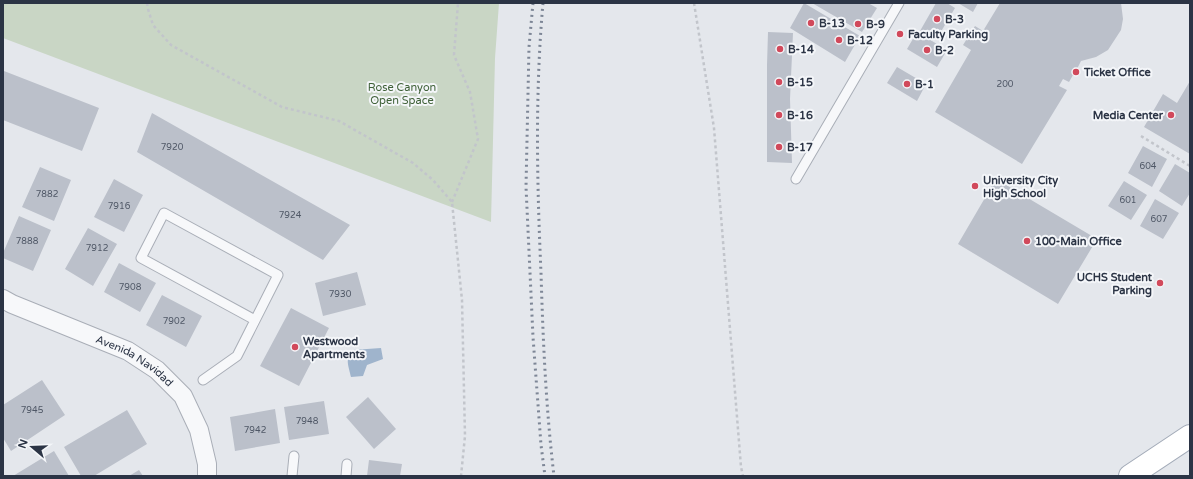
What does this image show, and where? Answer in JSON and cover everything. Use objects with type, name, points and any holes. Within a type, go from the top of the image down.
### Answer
[{"type":"main road","points":[[1130,476],[1190,436]]},
{"type":"street","name":"Avenida Navidad","points":[[3,299],[128,351],[157,370],[183,396],[199,430],[207,464],[207,476]]},
{"type":"lane","points":[[796,178],[899,3]]},
{"type":"lane","points":[[203,380],[237,356],[278,275],[164,213],[141,258],[255,320]]},
{"type":"lane","points":[[292,476],[294,456]]},
{"type":"lane","points":[[346,476],[347,464]]},
{"type":"path","points":[[147,3],[153,25],[171,45],[282,107],[339,121],[366,136],[413,163],[433,180],[452,202]]},
{"type":"path","points":[[458,3],[454,55],[470,92],[478,139],[452,202],[462,300],[465,436],[461,476]]},
{"type":"path","points":[[694,3],[714,128],[741,467],[743,476]]},
{"type":"path","points":[[1141,136],[1190,166]]},
{"type":"green space","name":"Rose Canyon Open Space","points":[[3,3],[499,3],[495,58],[491,222],[3,38]]},
{"type":"water","points":[[381,348],[383,359],[367,365],[363,376],[351,377],[348,359],[353,350]]},
{"type":"building","points":[[804,3],[860,36],[845,62],[790,28]]},
{"type":"building","name":"B-9","points":[[812,3],[868,3],[877,8],[862,32]]},
{"type":"building","name":"B-3","points":[[936,3],[947,3],[955,8],[936,40],[920,31]]},
{"type":"building","points":[[958,3],[978,3],[973,12]]},
{"type":"building","points":[[1000,3],[1121,3],[1123,19],[1121,30],[1108,50],[1096,57],[1081,61],[1077,69],[1079,70],[1076,76],[1073,75],[1069,82],[1063,79],[1059,86],[1067,90],[1022,164],[935,112],[971,50],[963,45],[975,26],[983,31]]},
{"type":"building","points":[[768,32],[793,33],[790,99],[792,163],[767,162]]},
{"type":"building","name":"B-2","points":[[917,32],[947,50],[937,67],[907,49]]},
{"type":"building","name":"B-1","points":[[897,67],[926,84],[917,101],[887,83]]},
{"type":"building","points":[[4,71],[99,108],[82,151],[3,120]]},
{"type":"building","name":"Media Center","points":[[1190,81],[1190,154],[1144,127],[1163,94],[1177,103]]},
{"type":"building","points":[[152,113],[350,225],[323,260],[137,152]]},
{"type":"building","points":[[1143,146],[1167,159],[1152,187],[1128,173]]},
{"type":"building","points":[[1175,164],[1190,173],[1190,193],[1182,206],[1159,191]]},
{"type":"building","points":[[40,167],[71,180],[54,221],[22,207]]},
{"type":"building","points":[[114,179],[143,195],[124,232],[94,217]]},
{"type":"building","name":"100-Main Office","points":[[996,179],[1097,239],[1058,304],[958,244]]},
{"type":"building","points":[[1124,181],[1147,195],[1131,220],[1108,206]]},
{"type":"building","points":[[1155,199],[1179,213],[1163,239],[1140,226]]},
{"type":"building","points":[[19,216],[51,230],[33,271],[3,258],[3,253]]},
{"type":"building","points":[[88,228],[117,244],[93,286],[65,269]]},
{"type":"building","points":[[119,263],[156,283],[140,312],[104,292]]},
{"type":"building","points":[[357,272],[366,305],[323,316],[315,283]]},
{"type":"building","points":[[162,295],[202,316],[186,347],[146,325]]},
{"type":"building","name":"Westwood Apartments","points":[[291,308],[329,328],[299,386],[260,366]]},
{"type":"building","points":[[42,380],[65,415],[11,451],[3,438],[3,405]]},
{"type":"building","points":[[368,397],[396,429],[374,449],[346,417]]},
{"type":"building","points":[[324,401],[329,434],[289,440],[284,407]]},
{"type":"building","points":[[275,409],[280,443],[235,451],[230,417]]},
{"type":"building","points":[[127,410],[147,444],[94,476],[81,476],[64,447]]},
{"type":"building","points":[[54,451],[69,476],[13,476]]},
{"type":"building","points":[[369,460],[402,464],[400,476],[367,476]]},
{"type":"building","points":[[139,470],[143,476],[129,476]]},
{"type":"railway","points":[[533,3],[529,47],[526,187],[533,337],[541,445],[545,476]]},
{"type":"railway","points":[[543,3],[540,37],[538,104],[538,206],[545,375],[554,476]]},
{"type":"place","name":"B-3","points":[[937,19]]},
{"type":"place","name":"B-13","points":[[811,23]]},
{"type":"place","name":"B-9","points":[[858,24]]},
{"type":"place","name":"Faculty Parking","points":[[900,34]]},
{"type":"place","name":"B-12","points":[[839,40]]},
{"type":"place","name":"B-14","points":[[780,49]]},
{"type":"place","name":"B-2","points":[[927,50]]},
{"type":"place","name":"Ticket Office","points":[[1076,72]]},
{"type":"place","name":"B-15","points":[[779,82]]},
{"type":"place","name":"B-1","points":[[907,84]]},
{"type":"place","name":"B-16","points":[[779,115]]},
{"type":"place","name":"Media Center","points":[[1171,115]]},
{"type":"place","name":"B-17","points":[[779,147]]},
{"type":"place","name":"University City High School","points":[[975,186]]},
{"type":"place","name":"100-Main Office","points":[[1027,241]]},
{"type":"place","name":"UCHS Student Parking","points":[[1160,283]]},
{"type":"place","name":"Westwood Apartments","points":[[295,347]]}]
